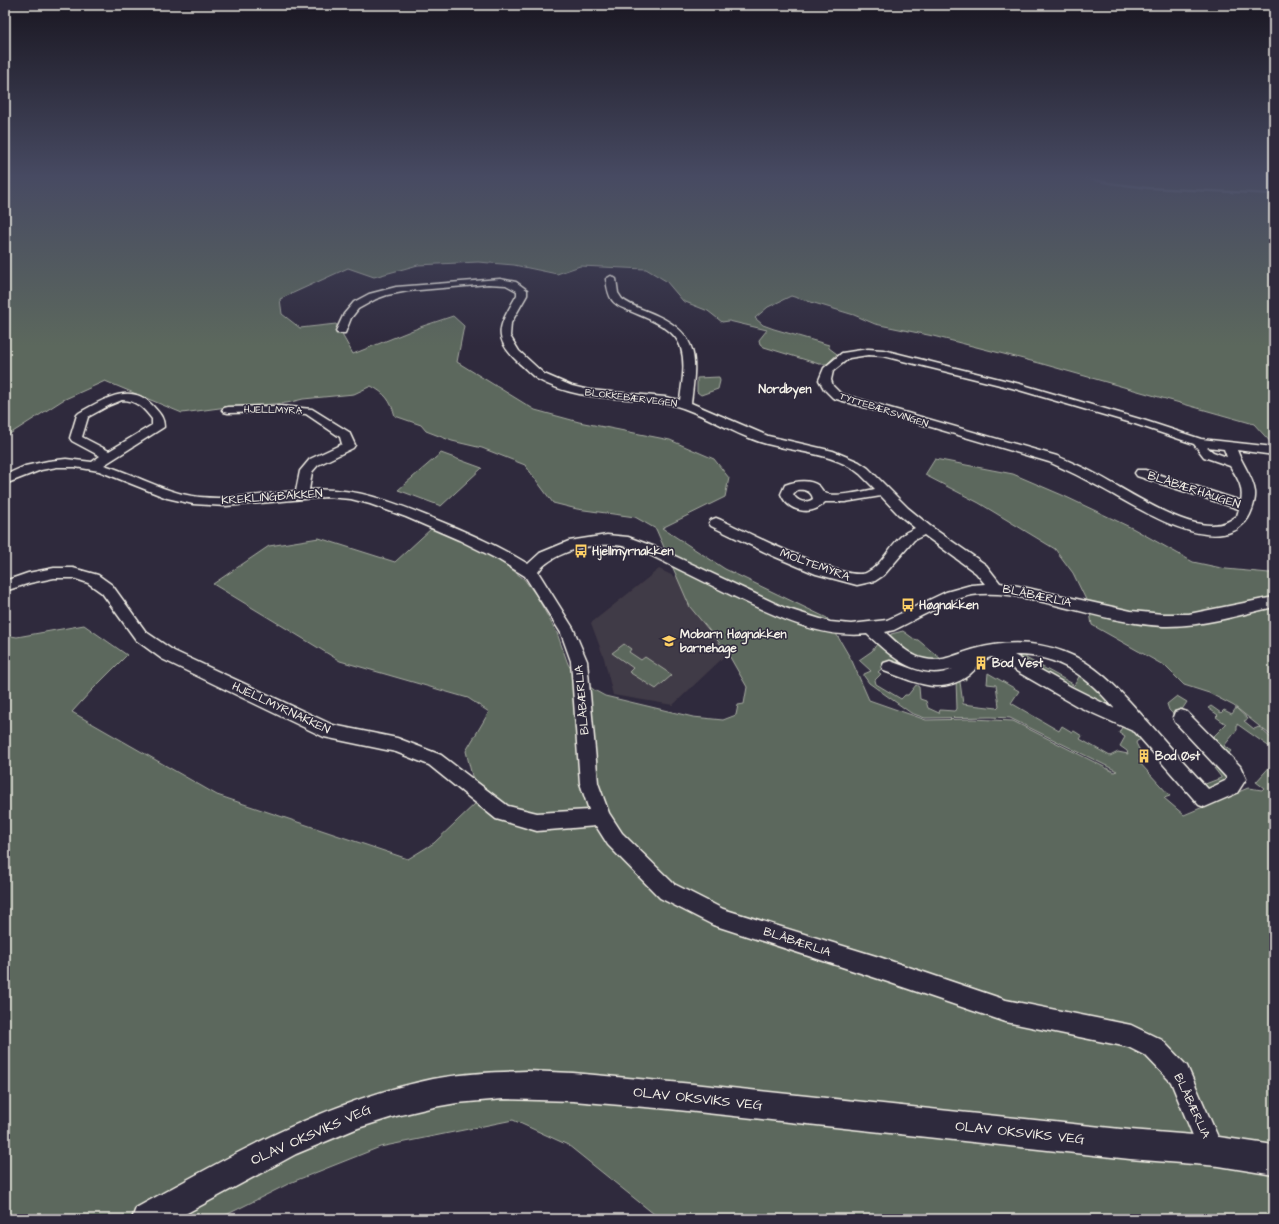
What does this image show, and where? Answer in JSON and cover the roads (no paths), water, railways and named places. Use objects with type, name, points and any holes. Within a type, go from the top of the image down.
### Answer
[{"type":"street","points":[[611,279],[614,295],[620,303],[670,327],[680,336],[686,346],[688,360],[685,405]]},
{"type":"street","name":"BLOKKEBÆRVEGEN","points":[[341,331],[348,314],[355,306],[380,294],[407,289],[474,283],[510,283],[519,287],[522,295],[506,323],[505,336],[515,353],[540,376],[552,383],[589,393],[664,400],[685,405],[764,439],[840,458],[864,471],[883,492],[925,529],[981,569],[996,588]]},
{"type":"street","name":"TYTTEBÆRSVINGEN","points":[[868,352],[883,353],[1016,386],[1139,422],[1199,442],[1229,446],[1247,483],[1249,494],[1243,518],[1229,528],[1211,530],[1192,527],[1168,519],[1083,472],[1053,459],[850,401],[837,396],[828,387],[825,380],[828,370],[846,355],[868,352]]},
{"type":"street","points":[[94,466],[158,427],[158,418],[144,403],[130,397],[119,397],[83,415],[76,438],[109,456]]},
{"type":"street","name":"HJELLMYRA","points":[[228,410],[300,410],[316,415],[346,435],[349,445],[314,462],[306,471],[302,494]]},
{"type":"street","name":"TYTTEBÆRSVINGEN","points":[[1199,442],[1204,452],[1213,457],[1236,463]]},
{"type":"street","points":[[1229,446],[1250,447],[1274,451]]},
{"type":"street","name":"KREKLINGBAKKEN","points":[[5,480],[32,469],[57,464],[75,463],[94,466],[172,495],[193,500],[234,501],[302,494],[335,494],[356,496],[378,502],[471,539],[503,554],[530,572]]},
{"type":"street","name":"BLÅBÆRHAUGEN","points":[[1141,472],[1246,507]]},
{"type":"street","points":[[820,497],[852,499],[883,492]]},
{"type":"street","name":"MOLTEMYRA","points":[[716,523],[776,552],[821,570],[857,580],[870,577],[879,572],[909,537],[925,529]]},
{"type":"street","name":"BLÅBÆRLIA","points":[[1212,1151],[1179,1074],[1154,1048],[1131,1036],[1006,1012],[879,968],[720,918],[667,891],[615,839],[601,817],[589,783],[579,661],[568,632],[530,572],[545,556],[569,546],[608,540],[628,542],[653,551],[780,612],[830,628],[851,630],[889,626],[963,592],[996,588],[1018,591],[1131,617],[1163,620],[1189,620],[1274,602]]},
{"type":"street","name":"HJELLMYRNAKKEN","points":[[5,586],[28,578],[54,573],[73,573],[93,579],[107,589],[141,636],[168,655],[330,732],[397,745],[435,760],[503,813],[537,822],[601,817]]},
{"type":"street","points":[[871,629],[900,654],[920,664],[947,664],[978,654],[1016,648],[1048,651],[1062,656],[1094,676],[1120,700],[1139,726],[1205,799],[1231,787],[1237,779],[1234,772],[1181,717]]},
{"type":"street","points":[[994,652],[1065,692],[1118,718],[1139,726]]},
{"type":"street","points":[[890,667],[920,678],[935,680],[946,679],[966,669],[973,663],[978,654]]},
{"type":"street","name":"OLAV OKSVIKS VEG","points":[[148,1219],[244,1164],[308,1133],[346,1117],[388,1103],[435,1092],[476,1087],[516,1085],[563,1086],[636,1092],[1121,1144],[1212,1151],[1274,1160]]},
{"type":"place","name":"Hjellmyrnakken","points":[[581,551]]},
{"type":"place","name":"Høgnakken","points":[[908,605]]},
{"type":"place","name":"Mobarn Høgnakken barnehage","points":[[669,641]]},
{"type":"place","name":"Bod Vest","points":[[981,663]]},
{"type":"place","name":"Bod Øst","points":[[1144,756]]},
{"type":"district","name":"Nordbyen","points":[[785,389]]}]
